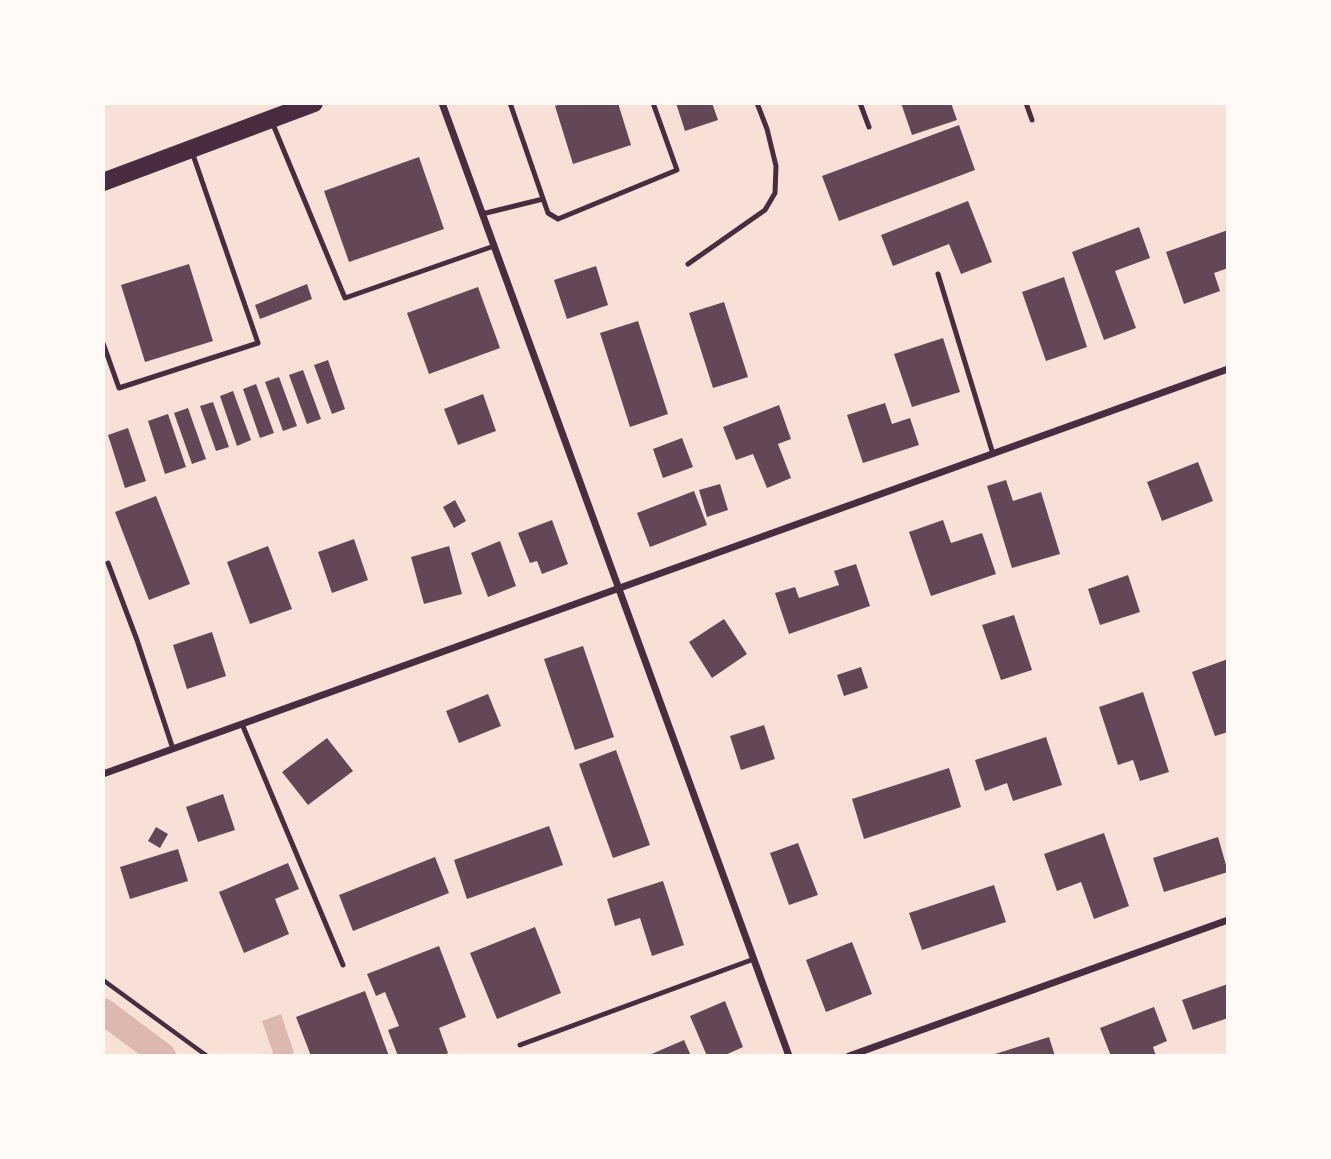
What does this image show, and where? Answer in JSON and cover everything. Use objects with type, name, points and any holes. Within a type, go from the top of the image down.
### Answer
[{"type":"main road","points":[[103,182],[313,103]]},
{"type":"street","points":[[442,103],[789,1056]]},
{"type":"street","points":[[103,774],[1228,369]]},
{"type":"street","points":[[849,1056],[1228,920]]},
{"type":"lane","points":[[510,103],[548,214],[558,219],[677,170],[653,103]]},
{"type":"lane","points":[[688,264],[765,210],[775,193],[776,166],[757,103]]},
{"type":"lane","points":[[860,103],[869,127]]},
{"type":"lane","points":[[1026,103],[1032,120]]},
{"type":"lane","points":[[271,119],[345,298],[494,246]]},
{"type":"lane","points":[[103,343],[119,388],[258,343],[191,149]]},
{"type":"lane","points":[[482,214],[542,199]]},
{"type":"lane","points":[[938,274],[993,454]]},
{"type":"lane","points":[[108,563],[173,749]]},
{"type":"lane","points":[[242,724],[343,965]]},
{"type":"lane","points":[[520,1045],[754,959]]},
{"type":"path","points":[[103,980],[207,1056]]},
{"type":"shaded area","points":[[281,1014],[294,1053],[274,1056],[262,1021]]},
{"type":"building","points":[[565,103],[618,103],[631,145],[573,164],[555,106]]},
{"type":"building","points":[[676,103],[712,103],[718,120],[685,131]]},
{"type":"building","points":[[901,103],[951,103],[957,120],[912,135]]},
{"type":"building","points":[[959,125],[975,170],[839,221],[822,176]]},
{"type":"building","points":[[419,157],[444,229],[349,262],[324,191]]},
{"type":"building","points":[[968,201],[992,262],[961,274],[949,244],[893,266],[881,235]]},
{"type":"building","points":[[1139,227],[1150,258],[1115,271],[1136,328],[1104,340],[1072,252]]},
{"type":"building","points":[[1228,230],[1228,268],[1214,273],[1220,291],[1184,304],[1166,252]]},
{"type":"building","points":[[189,264],[213,341],[145,362],[121,285]]},
{"type":"building","points":[[596,266],[608,305],[567,319],[554,280]]},
{"type":"building","points":[[1064,277],[1087,347],[1046,361],[1022,292]]},
{"type":"building","points":[[307,284],[312,299],[260,319],[255,305]]},
{"type":"building","points":[[478,287],[500,348],[429,374],[407,313]]},
{"type":"building","points":[[724,302],[748,377],[713,388],[689,313]]},
{"type":"building","points":[[638,321],[668,414],[630,427],[600,333]]},
{"type":"building","points":[[943,338],[960,392],[912,407],[894,354]]},
{"type":"building","points":[[328,360],[345,409],[332,414],[314,365]]},
{"type":"building","points":[[303,370],[321,419],[307,424],[289,375]]},
{"type":"building","points":[[279,377],[297,426],[283,431],[265,382]]},
{"type":"building","points":[[256,384],[274,433],[260,438],[243,389]]},
{"type":"building","points":[[233,391],[251,440],[237,446],[220,396]]},
{"type":"building","points":[[483,394],[496,431],[458,445],[444,409]]},
{"type":"building","points":[[213,402],[229,447],[216,451],[200,406]]},
{"type":"building","points":[[885,403],[892,424],[910,418],[919,445],[863,463],[847,415]]},
{"type":"building","points":[[779,405],[791,439],[778,444],[791,478],[767,488],[753,454],[736,460],[723,427]]},
{"type":"building","points":[[188,408],[206,459],[192,464],[174,413]]},
{"type":"building","points":[[168,414],[186,467],[165,474],[148,421]]},
{"type":"building","points":[[128,428],[146,481],[125,488],[108,435]]},
{"type":"building","points":[[682,438],[693,467],[663,478],[653,449]]},
{"type":"building","points":[[1198,462],[1213,501],[1162,521],[1147,482]]},
{"type":"building","points":[[1006,480],[1013,501],[1041,492],[1060,554],[1012,568],[987,486]]},
{"type":"building","points":[[720,484],[728,510],[707,517],[699,490]]},
{"type":"building","points":[[694,491],[707,525],[650,547],[637,513]]},
{"type":"building","points":[[156,496],[190,584],[149,600],[115,512]]},
{"type":"building","points":[[455,500],[466,521],[454,528],[443,507]]},
{"type":"building","points":[[552,520],[568,564],[542,574],[537,561],[530,563],[518,533]]},
{"type":"building","points":[[943,520],[951,543],[982,533],[996,574],[931,596],[909,532]]},
{"type":"building","points":[[354,539],[368,580],[332,593],[318,552]]},
{"type":"building","points":[[500,541],[516,586],[488,597],[471,553]]},
{"type":"building","points":[[268,546],[292,609],[250,624],[227,562]]},
{"type":"building","points":[[449,546],[462,594],[424,604],[411,557]]},
{"type":"building","points":[[856,564],[870,606],[789,634],[775,593],[795,587],[799,598],[839,585],[834,571]]},
{"type":"building","points":[[1128,575],[1140,612],[1100,625],[1088,589]]},
{"type":"building","points":[[1014,615],[1032,670],[1001,680],[982,625]]},
{"type":"building","points":[[724,619],[747,654],[712,678],[689,642]]},
{"type":"building","points":[[212,632],[226,676],[187,689],[173,645]]},
{"type":"building","points":[[583,646],[614,737],[575,750],[544,659]]},
{"type":"building","points":[[1228,659],[1228,732],[1215,736],[1192,672]]},
{"type":"building","points":[[861,667],[868,688],[844,696],[837,675]]},
{"type":"building","points":[[1143,692],[1169,772],[1140,781],[1133,760],[1118,765],[1099,707]]},
{"type":"building","points":[[488,694],[501,726],[459,743],[446,711]]},
{"type":"building","points":[[764,725],[775,759],[741,770],[730,736]]},
{"type":"building","points":[[1046,737],[1062,785],[1013,801],[1007,783],[985,791],[975,760]]},
{"type":"building","points":[[327,738],[353,771],[308,805],[282,772]]},
{"type":"building","points":[[616,750],[650,845],[613,858],[579,764]]},
{"type":"building","points":[[949,768],[961,807],[864,839],[852,799]]},
{"type":"building","points":[[223,794],[235,830],[198,842],[186,807]]},
{"type":"building","points":[[549,826],[563,865],[467,899],[454,860]]},
{"type":"building","points":[[156,827],[168,834],[160,848],[148,841]]},
{"type":"building","points":[[1104,833],[1129,906],[1094,919],[1081,882],[1057,891],[1044,854]]},
{"type":"building","points":[[1218,837],[1228,872],[1164,892],[1153,858]]},
{"type":"building","points":[[798,843],[818,895],[789,905],[770,853]]},
{"type":"building","points":[[178,849],[188,881],[130,899],[120,867]]},
{"type":"building","points":[[435,857],[449,893],[353,931],[339,895]]},
{"type":"building","points":[[288,863],[299,889],[275,899],[289,934],[244,953],[219,892]]},
{"type":"building","points":[[663,881],[684,945],[652,956],[640,918],[615,926],[607,899]]},
{"type":"building","points":[[994,885],[1006,922],[922,950],[909,913]]},
{"type":"building","points":[[535,927],[561,993],[497,1019],[470,953]]},
{"type":"building","points":[[852,942],[872,994],[826,1012],[806,960]]},
{"type":"building","points":[[439,946],[466,1017],[439,1028],[448,1053],[442,1056],[398,1056],[388,1030],[399,1026],[385,992],[376,996],[367,974]]},
{"type":"building","points":[[1228,984],[1228,1018],[1193,1030],[1182,1000]]},
{"type":"building","points":[[365,991],[389,1056],[311,1056],[296,1017]]},
{"type":"building","points":[[725,1001],[743,1047],[723,1056],[707,1056],[690,1016]]},
{"type":"building","points":[[1154,1007],[1167,1041],[1153,1047],[1156,1056],[1111,1056],[1100,1028]]},
{"type":"building","points":[[1049,1037],[1055,1056],[992,1056],[992,1055]]},
{"type":"building","points":[[684,1040],[691,1056],[647,1056]]},
{"type":"waterway","points":[[103,1011],[163,1056]]}]
